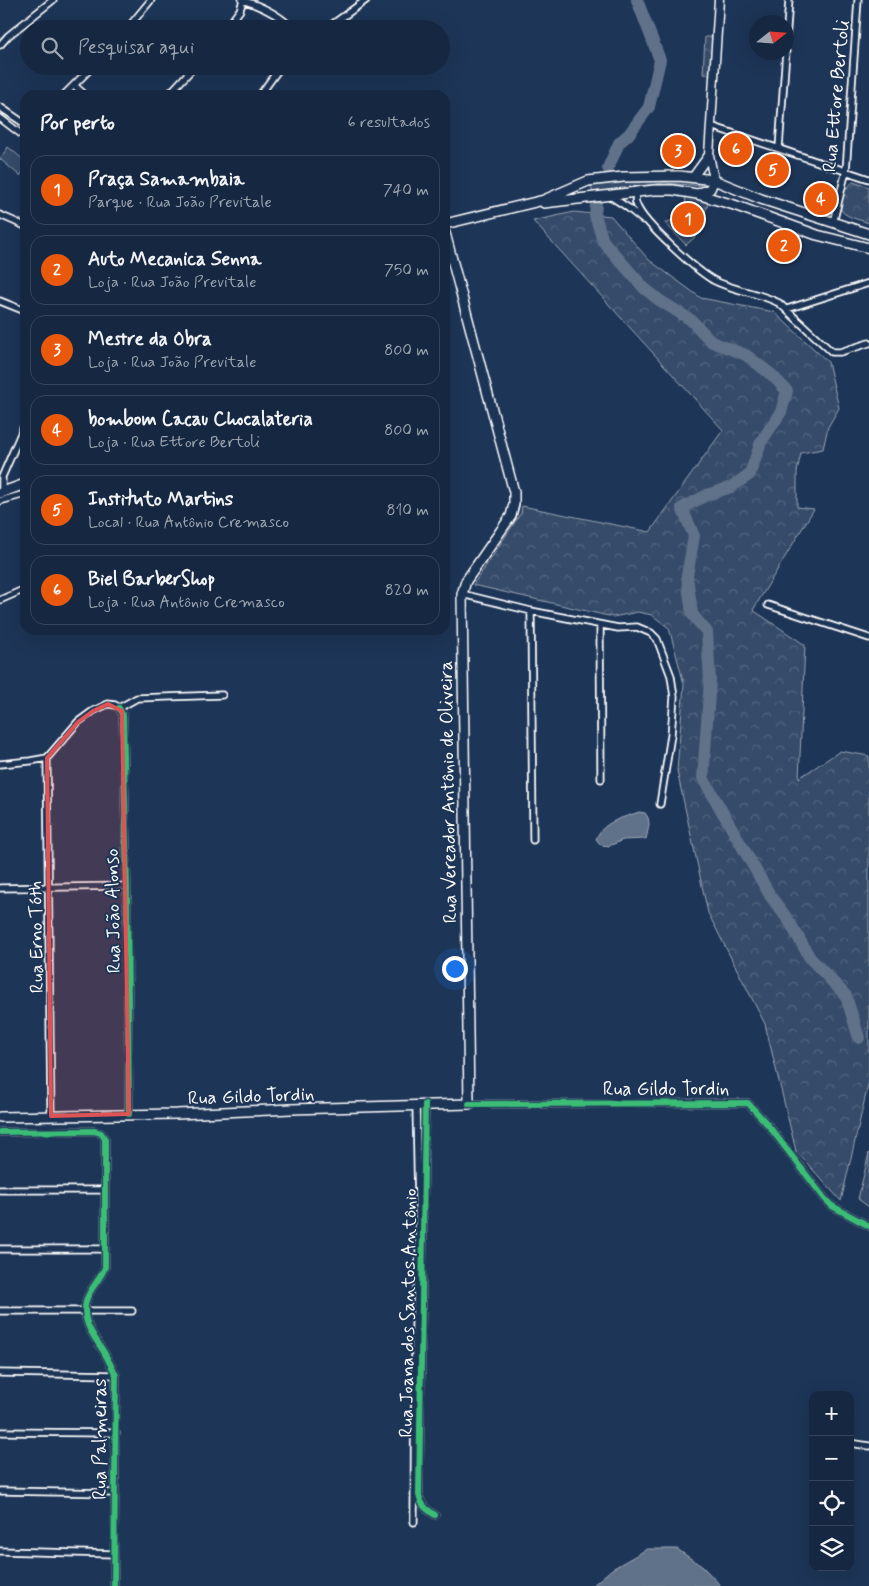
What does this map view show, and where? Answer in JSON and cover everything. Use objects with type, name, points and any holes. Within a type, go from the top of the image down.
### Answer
[{"type":"main road","points":[[450,223],[544,200],[588,181],[623,177],[679,176],[714,180],[761,199],[869,234]]},
{"type":"main road","points":[[697,194],[710,189],[714,180]]},
{"type":"main road","points":[[588,181],[584,185],[583,190],[588,198]]},
{"type":"main road","points":[[524,206],[638,191],[673,190],[734,204],[817,234],[869,248]]},
{"type":"main road","name":"Rua Vereador Antônio de Oliveira","points":[[450,252],[514,498],[510,516],[466,582],[462,594],[469,1104]]},
{"type":"main road","points":[[1,495],[20,486]]},
{"type":"main road","name":"Rua Gildo Tordin","points":[[0,1116],[177,1114],[469,1104]]},
{"type":"street","points":[[28,20],[53,0]]},
{"type":"street","points":[[134,20],[151,0]]},
{"type":"street","points":[[233,20],[240,10],[243,0],[276,14],[283,20]]},
{"type":"street","points":[[714,180],[709,154],[719,0]]},
{"type":"street","points":[[788,15],[789,0]]},
{"type":"street","name":"Rua Ettore Bertoli","points":[[833,223],[846,171],[858,0]]},
{"type":"street","points":[[338,20],[362,1]]},
{"type":"street","points":[[0,45],[20,26]]},
{"type":"street","points":[[779,148],[785,60]]},
{"type":"street","points":[[69,90],[84,75]]},
{"type":"street","points":[[173,90],[187,75]]},
{"type":"street","points":[[264,90],[274,75]]},
{"type":"street","points":[[74,85],[80,90]]},
{"type":"street","points":[[0,107],[20,121]]},
{"type":"street","points":[[0,118],[20,133]]},
{"type":"street","points":[[711,126],[869,179]]},
{"type":"street","points":[[693,177],[709,154]]},
{"type":"street","points":[[638,191],[636,203],[648,224]]},
{"type":"street","points":[[609,196],[627,207],[700,271],[712,279],[725,286],[770,298],[787,309],[826,349],[832,352],[840,352],[869,344]]},
{"type":"street","points":[[0,215],[20,223]]},
{"type":"street","points":[[787,309],[869,283]]},
{"type":"street","points":[[0,301],[20,309]]},
{"type":"street","points":[[20,436],[2,477],[1,495],[20,494]]},
{"type":"street","points":[[0,600],[20,591]]},
{"type":"street","points":[[462,594],[600,625],[618,628],[637,627],[651,632],[657,639],[671,676],[674,697],[671,735],[660,804]]},
{"type":"street","points":[[768,604],[869,638]]},
{"type":"street","points":[[531,611],[533,840]]},
{"type":"street","points":[[600,625],[601,779]]},
{"type":"street","points":[[0,764],[47,758],[78,722],[93,711],[108,704],[115,704],[119,708],[137,698],[222,695]]},
{"type":"street","name":"Rua João Alonso","points":[[119,708],[123,716],[128,886],[129,1114]]},
{"type":"street","name":"Rua Erno Tóth","points":[[47,758],[51,1116]]},
{"type":"street","points":[[0,888],[128,886]]},
{"type":"street","name":"Rua Gildo Tordin","points":[[469,1104],[748,1103],[825,1199],[832,1206],[869,1226]]},
{"type":"street","points":[[414,1522],[415,1325],[419,1254],[420,1105]]},
{"type":"street","name":"Rua Joana dos Santos Antônio","points":[[420,1105],[419,1495],[420,1502],[425,1508],[435,1514]]},
{"type":"street","points":[[0,1132],[94,1131],[101,1133],[105,1139],[105,1267],[86,1300],[86,1311]]},
{"type":"street","points":[[0,1190],[105,1190]]},
{"type":"street","points":[[0,1249],[105,1249]]},
{"type":"street","points":[[0,1311],[132,1311]]},
{"type":"street","name":"Rua Palmeiras","points":[[86,1311],[88,1328],[116,1375],[114,1586]]},
{"type":"street","points":[[0,1373],[116,1375]]},
{"type":"street","points":[[0,1432],[116,1433]]},
{"type":"street","points":[[854,1444],[869,1446]]},
{"type":"street","points":[[0,1491],[114,1493]]},
{"type":"street","points":[[0,1551],[114,1554]]},
{"type":"highlighted area","points":[[108,704],[122,711],[129,1114],[51,1116],[47,758],[78,722],[93,711]]},
{"type":"green space","points":[[705,37],[712,37],[711,75],[703,74]]},
{"type":"green space","points":[[8,147],[20,157],[20,176],[0,159]]},
{"type":"green space","points":[[677,178],[704,181],[703,186],[664,183],[593,192],[590,185]]},
{"type":"green space","points":[[853,182],[869,187],[869,223],[845,214],[840,207],[842,198]]},
{"type":"green space","points":[[685,195],[710,199],[695,237],[686,245],[665,223],[684,216]]},
{"type":"green space","points":[[574,212],[611,216],[649,260],[701,298],[774,312],[828,362],[839,408],[828,427],[823,449],[801,453],[797,472],[797,507],[814,509],[753,610],[805,645],[799,778],[840,751],[869,756],[869,1081],[841,1201],[796,1151],[765,1024],[708,913],[677,771],[684,684],[669,628],[652,615],[638,612],[613,617],[473,585],[521,513],[522,506],[650,532],[723,430],[533,221]]},
{"type":"green space","points":[[869,1153],[869,1207],[858,1199]]},
{"type":"shaded area","points":[[639,812],[645,813],[648,819],[649,825],[646,839],[623,840],[609,846],[601,845],[596,839],[608,824]]},
{"type":"shaded area","points":[[647,1549],[677,1549],[703,1567],[721,1586],[592,1586],[612,1569]]},
{"type":"waterway","points":[[608,168],[619,143],[629,134],[649,107],[660,60],[637,0]]},
{"type":"waterway","points":[[596,205],[595,215],[603,241],[644,288],[691,320],[712,342],[746,355],[772,375],[787,391],[781,412],[761,442],[750,474],[731,487],[707,495],[682,508],[694,536],[687,576],[692,614],[707,632],[710,680],[703,778],[771,897],[789,921],[810,958],[846,996],[859,1038]]},
{"type":"cycle path","points":[[119,708],[123,716],[129,1114]]},
{"type":"cycle path","points":[[469,1104],[748,1103],[768,1125],[825,1199],[832,1206],[869,1226]]},
{"type":"cycle path","points":[[425,1104],[419,1495],[424,1506],[435,1515]]},
{"type":"cycle path","points":[[0,1132],[94,1131],[101,1133],[105,1139],[105,1267],[86,1301],[85,1316],[90,1329],[116,1375],[114,1586]]},
{"type":"place","name":"Biel BarberShop","points":[[736,149]]},
{"type":"place","name":"Mestre da Obra","points":[[678,151]]},
{"type":"place","name":"Instituto Martins","points":[[773,170]]},
{"type":"place","name":"bombom Cacau Chocalateria","points":[[821,199]]},
{"type":"place","name":"Praça Samambaia","points":[[688,219]]},
{"type":"place","name":"Auto Mecanica Senna","points":[[784,246]]}]
